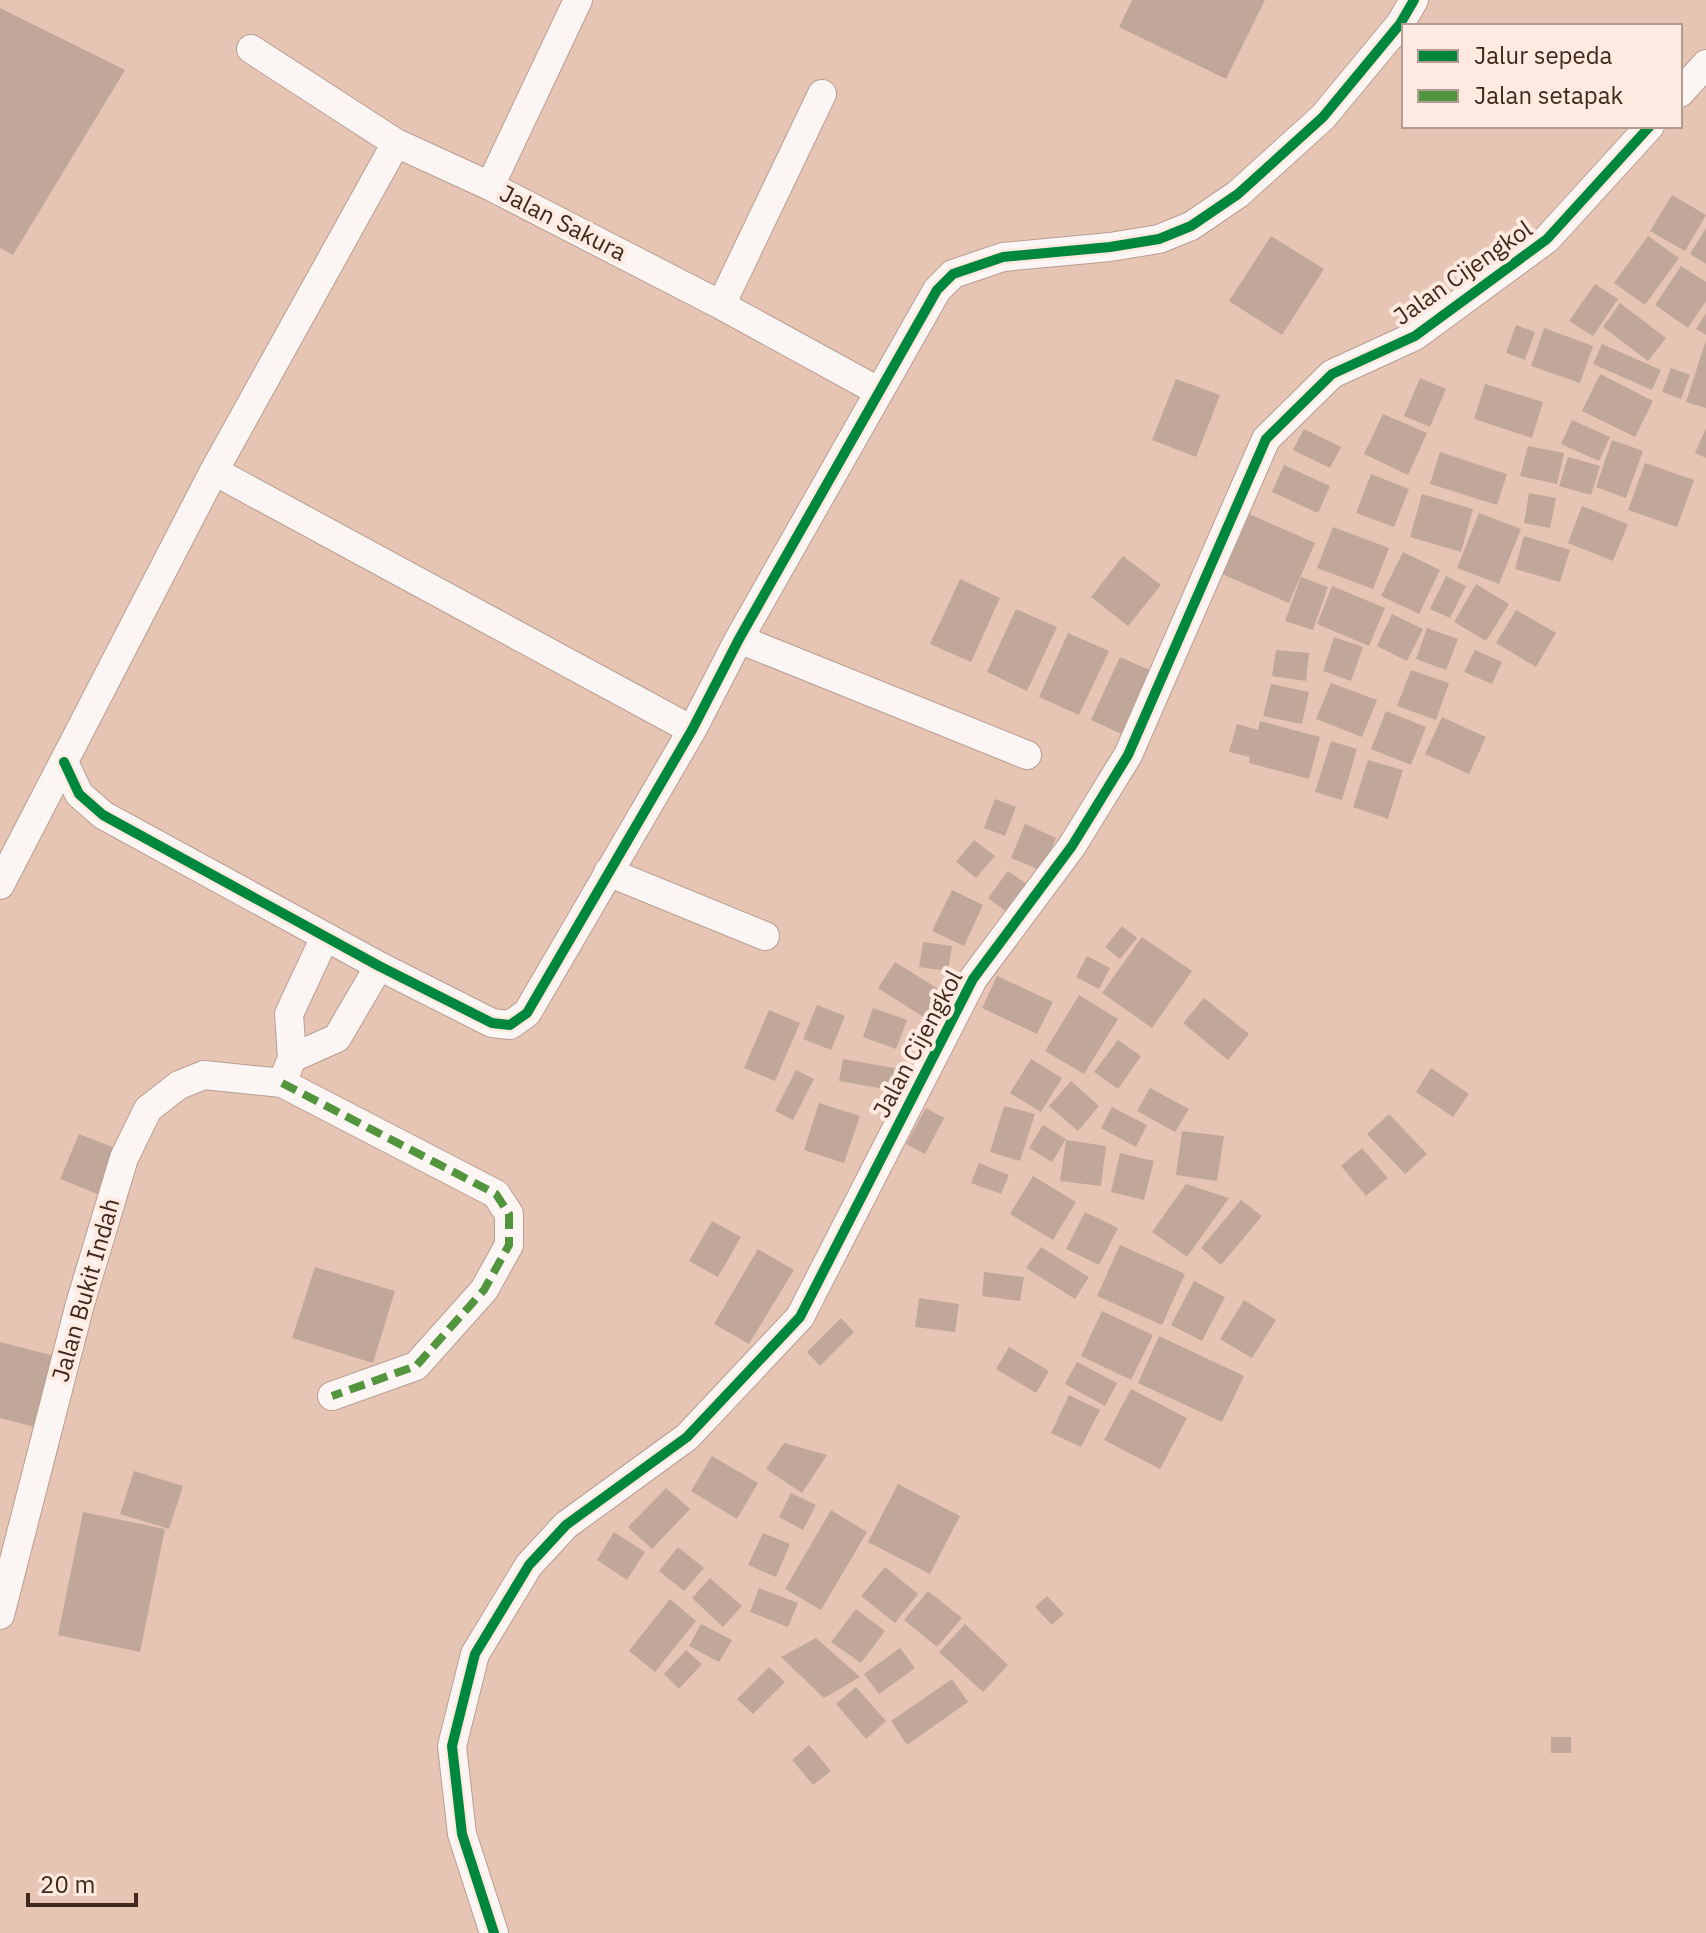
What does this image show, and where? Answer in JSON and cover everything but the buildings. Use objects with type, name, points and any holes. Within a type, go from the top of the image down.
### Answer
[{"type":"street","points":[[490,186],[578,0]]},
{"type":"street","points":[[64,762],[79,794],[103,815],[379,966],[492,1023],[510,1025],[527,1013],[692,730],[739,639],[937,290],[953,274],[1003,257],[1159,239],[1191,226],[1238,194],[1323,117],[1400,24],[1414,0]]},
{"type":"street","name":"Jalan Sakura","points":[[251,49],[396,143],[490,186],[721,305],[878,391]]},
{"type":"street","points":[[1682,91],[1706,64]]},
{"type":"street","points":[[721,305],[822,94]]},
{"type":"street","name":"Jalan Cijengkol","points":[[494,1933],[462,1834],[452,1746],[475,1654],[529,1565],[566,1525],[687,1437],[800,1317],[973,979],[1072,846],[1128,755],[1266,439],[1332,374],[1415,336],[1547,239],[1648,128]]},
{"type":"street","points":[[0,885],[214,471],[396,143]]},
{"type":"street","points":[[214,471],[692,730]]},
{"type":"street","points":[[739,639],[1027,755]]},
{"type":"street","points":[[608,872],[765,936]]},
{"type":"street","points":[[287,1070],[289,1014],[325,937]]},
{"type":"street","points":[[287,1070],[337,1038],[379,966]]},
{"type":"street","points":[[287,1070],[496,1194],[509,1214],[509,1245],[484,1290],[416,1366],[332,1396]]},
{"type":"street","name":"Jalan Bukit Indah","points":[[0,1615],[80,1304],[124,1158],[148,1109],[179,1085],[204,1075],[287,1070]]},
{"type":"marked path","points":[[282,1083],[496,1194],[509,1214],[509,1245],[484,1290],[416,1366],[332,1396]]},
{"type":"cycle path","points":[[64,762],[79,794],[103,815],[379,966],[492,1023],[510,1025],[527,1013],[692,730],[739,639],[937,290],[953,274],[1003,257],[1159,239],[1191,226],[1238,194],[1323,117],[1400,24],[1414,0]]},
{"type":"cycle path","points":[[494,1933],[462,1834],[452,1746],[475,1654],[529,1565],[566,1525],[687,1437],[800,1317],[973,979],[1072,846],[1128,755],[1266,439],[1332,374],[1415,336],[1547,239],[1648,128]]}]
